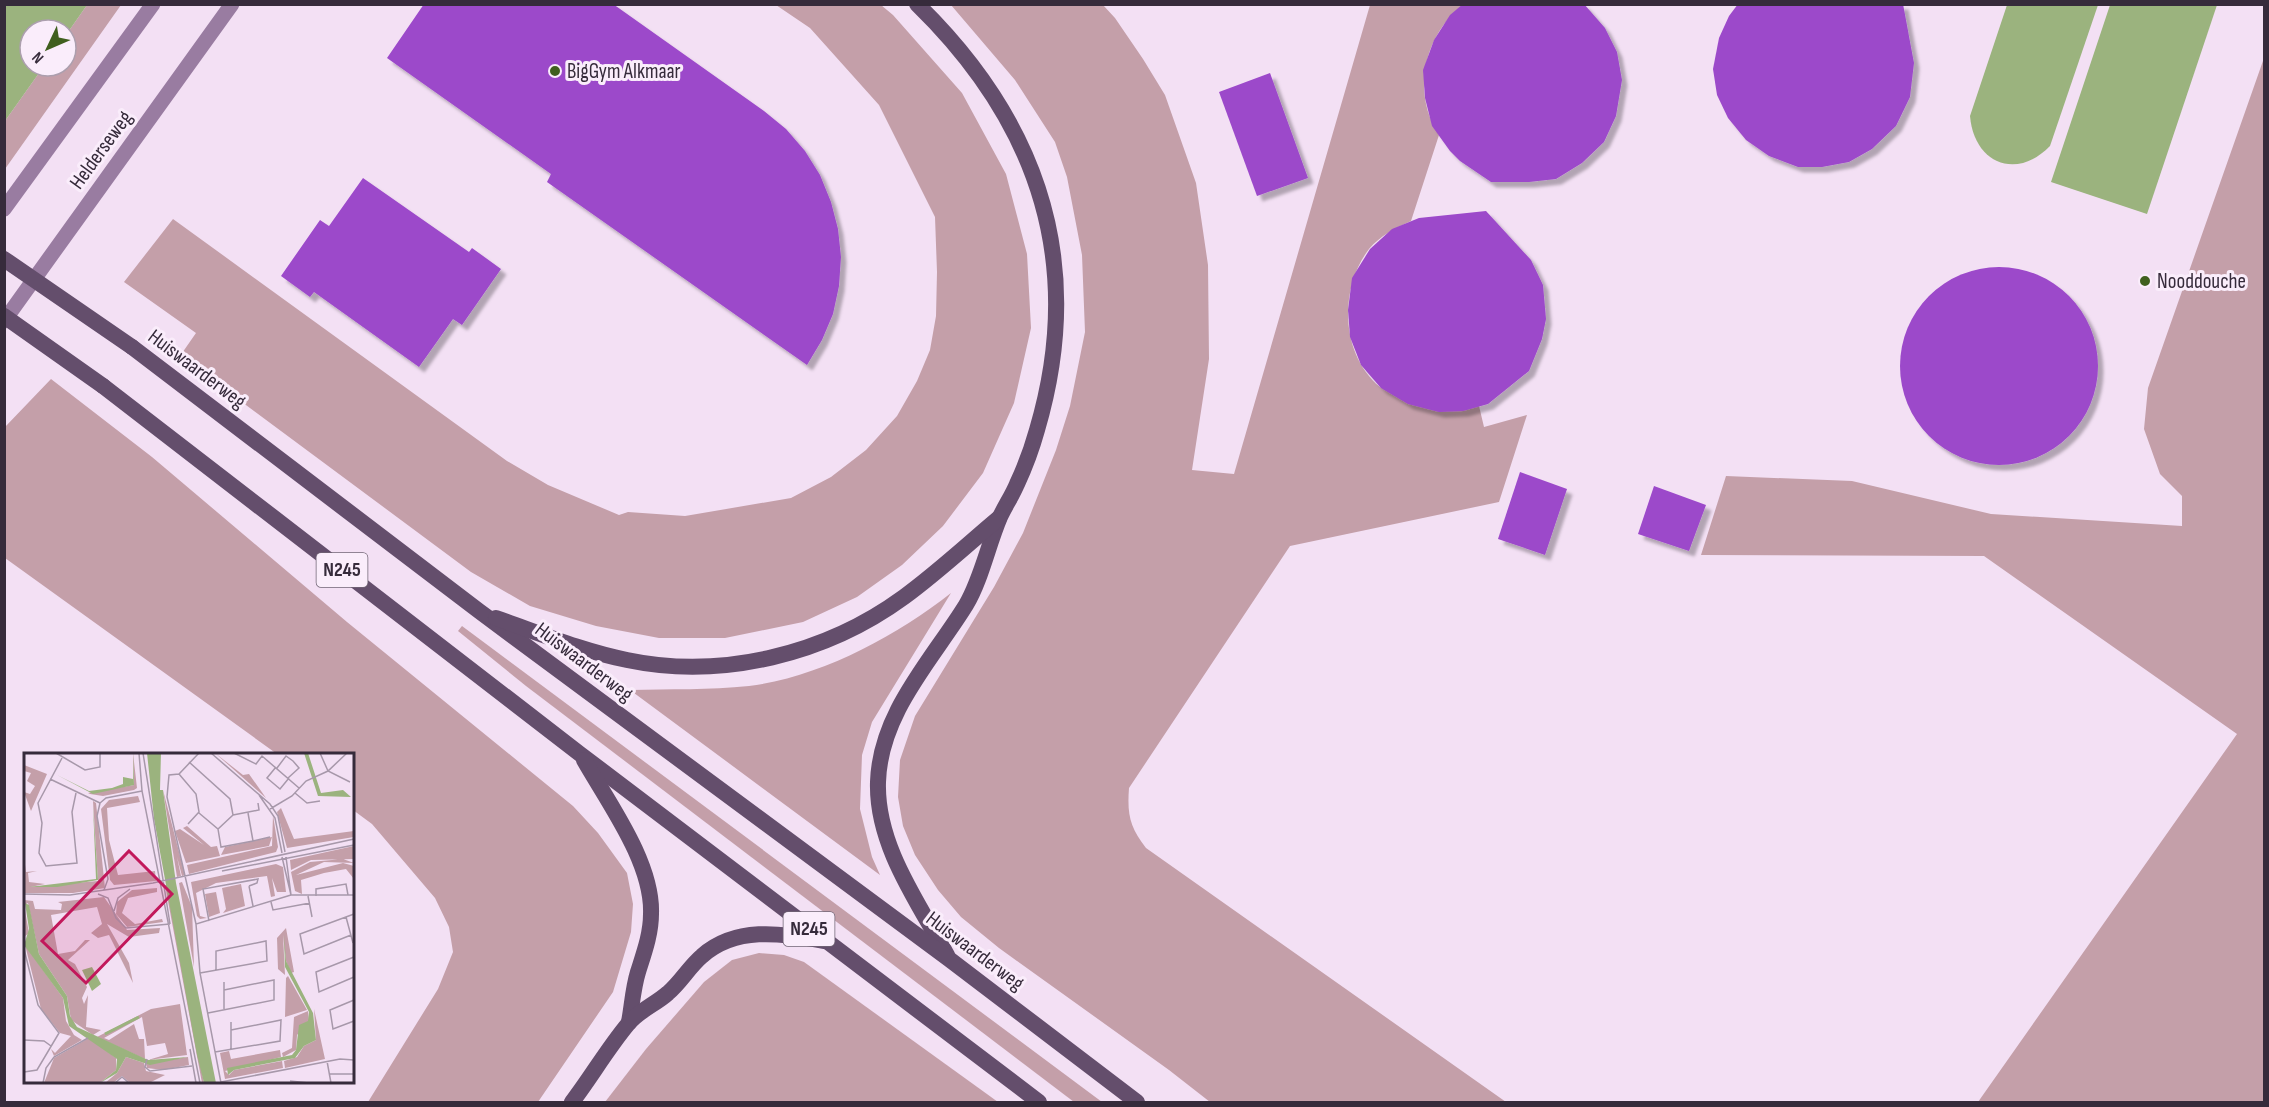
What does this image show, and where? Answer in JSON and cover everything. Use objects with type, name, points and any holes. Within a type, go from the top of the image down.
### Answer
[{"type":"highway","points":[[917,4],[937,24],[980,76],[1018,137],[1033,170],[1044,205],[1052,247],[1057,316],[1054,352],[1047,388],[1018,483],[1000,516],[968,603],[911,687],[891,723],[881,754],[878,809],[886,838],[949,959]]},
{"type":"highway","name":"Huiswaarderweg","points":[[4,259],[132,347],[479,611],[949,959],[1137,1102]]},
{"type":"highway","name":"N245","points":[[4,316],[104,386],[580,754],[1039,1102]]},
{"type":"highway","points":[[479,611],[580,648],[650,664],[694,667],[759,660],[799,650],[859,625],[904,597],[1000,516]]},
{"type":"highway","points":[[580,754],[639,856],[649,888],[651,914],[646,952],[638,973],[629,1022]]},
{"type":"highway","points":[[572,1102],[629,1022],[669,992],[701,957],[717,945],[733,938],[758,934],[783,934],[826,942]]},
{"type":"main road","name":"Helderseweg","points":[[4,209],[153,4]]},
{"type":"main road","name":"Helderseweg","points":[[4,321],[231,4]]},
{"type":"shaded area","points":[[5,4],[87,5],[78,18],[18,18],[18,78],[35,78],[5,121]]},
{"type":"shaded area","points":[[87,5],[121,5],[78,66],[78,18]]},
{"type":"shaded area","points":[[776,5],[881,5],[893,15],[962,93],[1006,174],[1027,254],[1031,328],[1014,403],[983,473],[943,526],[902,565],[857,597],[803,622],[725,638],[659,638],[596,626],[530,606],[471,572],[180,356],[196,333],[124,282],[173,219],[507,461],[548,485],[619,515],[628,512],[685,516],[791,498],[831,477],[866,450],[897,416],[917,381],[930,350],[936,316],[937,272],[935,217],[879,105],[810,28]]},
{"type":"shaded area","points":[[951,5],[1103,5],[1115,18],[1165,95],[1196,183],[1208,265],[1209,359],[1192,470],[1234,474],[1370,5],[1463,5],[1439,32],[1426,66],[1425,101],[1430,119],[1439,135],[1411,221],[1388,233],[1369,249],[1352,282],[1348,320],[1357,357],[1380,387],[1479,406],[1484,427],[1527,415],[1499,502],[1290,546],[1129,788],[1129,806],[1133,827],[1146,848],[1506,1102],[1210,1102],[999,948],[961,917],[938,890],[915,855],[903,826],[898,797],[900,760],[915,716],[994,587],[1023,533],[1056,450],[1070,406],[1085,332],[1082,255],[1067,177],[1055,142],[1015,80]]},
{"type":"shaded area","points":[[2007,5],[2098,5],[2050,146],[2037,157],[2024,163],[2011,164],[1999,162],[1979,145],[1973,132],[1970,116]]},
{"type":"shaded area","points":[[2110,5],[2217,5],[2147,214],[2051,182]]},
{"type":"shaded area","points":[[2264,58],[2264,1102],[1978,1102],[2237,734],[1984,556],[1701,555],[1726,476],[1852,481],[1991,514],[2182,526],[2182,496],[2160,474],[2144,429],[2148,388]]},
{"type":"shaded area","points":[[35,78],[69,78],[5,169],[5,121]]},
{"type":"shaded area","points":[[51,379],[152,457],[347,622],[573,806],[598,833],[627,873],[633,904],[631,932],[613,992],[538,1102],[368,1102],[438,989],[453,952],[449,927],[435,898],[372,824],[354,811],[354,753],[276,753],[5,558],[5,427]]},
{"type":"shaded area","points":[[951,593],[872,722],[862,755],[860,809],[872,857],[880,875],[630,690],[749,686],[803,674],[856,653],[906,625]]},
{"type":"shaded area","points":[[462,626],[1102,1102],[1074,1102],[526,686],[458,631]]},
{"type":"shaded area","points":[[759,953],[784,955],[804,962],[998,1102],[605,1102],[646,1049],[704,982],[732,960]]},
{"type":"building","points":[[424,4],[613,4],[786,129],[805,151],[820,175],[831,202],[838,229],[841,257],[839,286],[833,314],[822,340],[807,365],[547,182],[551,174],[387,58]]},
{"type":"building","points":[[1463,4],[1584,4],[1605,28],[1617,52],[1622,80],[1616,116],[1604,142],[1582,163],[1556,179],[1491,182],[1460,161],[1450,151],[1432,126],[1425,98],[1423,70],[1434,40],[1450,15]]},
{"type":"building","points":[[1738,4],[1903,4],[1914,63],[1910,97],[1896,126],[1872,149],[1849,162],[1822,167],[1798,167],[1769,156],[1746,140],[1728,118],[1717,95],[1713,69],[1719,38],[1729,16]]},
{"type":"building","points":[[1270,73],[1308,178],[1257,196],[1219,92]]},
{"type":"building","points":[[363,178],[469,252],[472,248],[501,269],[462,325],[453,319],[419,367],[314,292],[310,297],[281,276],[320,220],[329,226]]},
{"type":"building","points":[[1486,211],[1531,260],[1543,285],[1546,319],[1542,339],[1529,371],[1488,404],[1463,411],[1439,412],[1408,404],[1381,388],[1361,365],[1350,337],[1348,310],[1352,278],[1370,249],[1392,229],[1419,218]]},
{"type":"building","points":[[1999,267],[2018,269],[2037,275],[2054,284],[2069,296],[2081,311],[2090,328],[2096,347],[2098,366],[2096,385],[2090,404],[2081,421],[2069,436],[2054,448],[2037,457],[2018,463],[1999,465],[1980,463],[1961,457],[1944,448],[1929,436],[1917,421],[1908,404],[1902,385],[1900,366],[1902,347],[1908,328],[1917,311],[1929,296],[1944,284],[1961,275],[1980,269]]},
{"type":"building","points":[[1520,472],[1567,489],[1545,555],[1498,539]]},
{"type":"building","points":[[1654,486],[1706,505],[1689,551],[1638,534]]},
{"type":"place","name":"BigGym Alkmaar","points":[[555,71]]},
{"type":"place","name":"Nooddouche","points":[[2145,281]]}]
